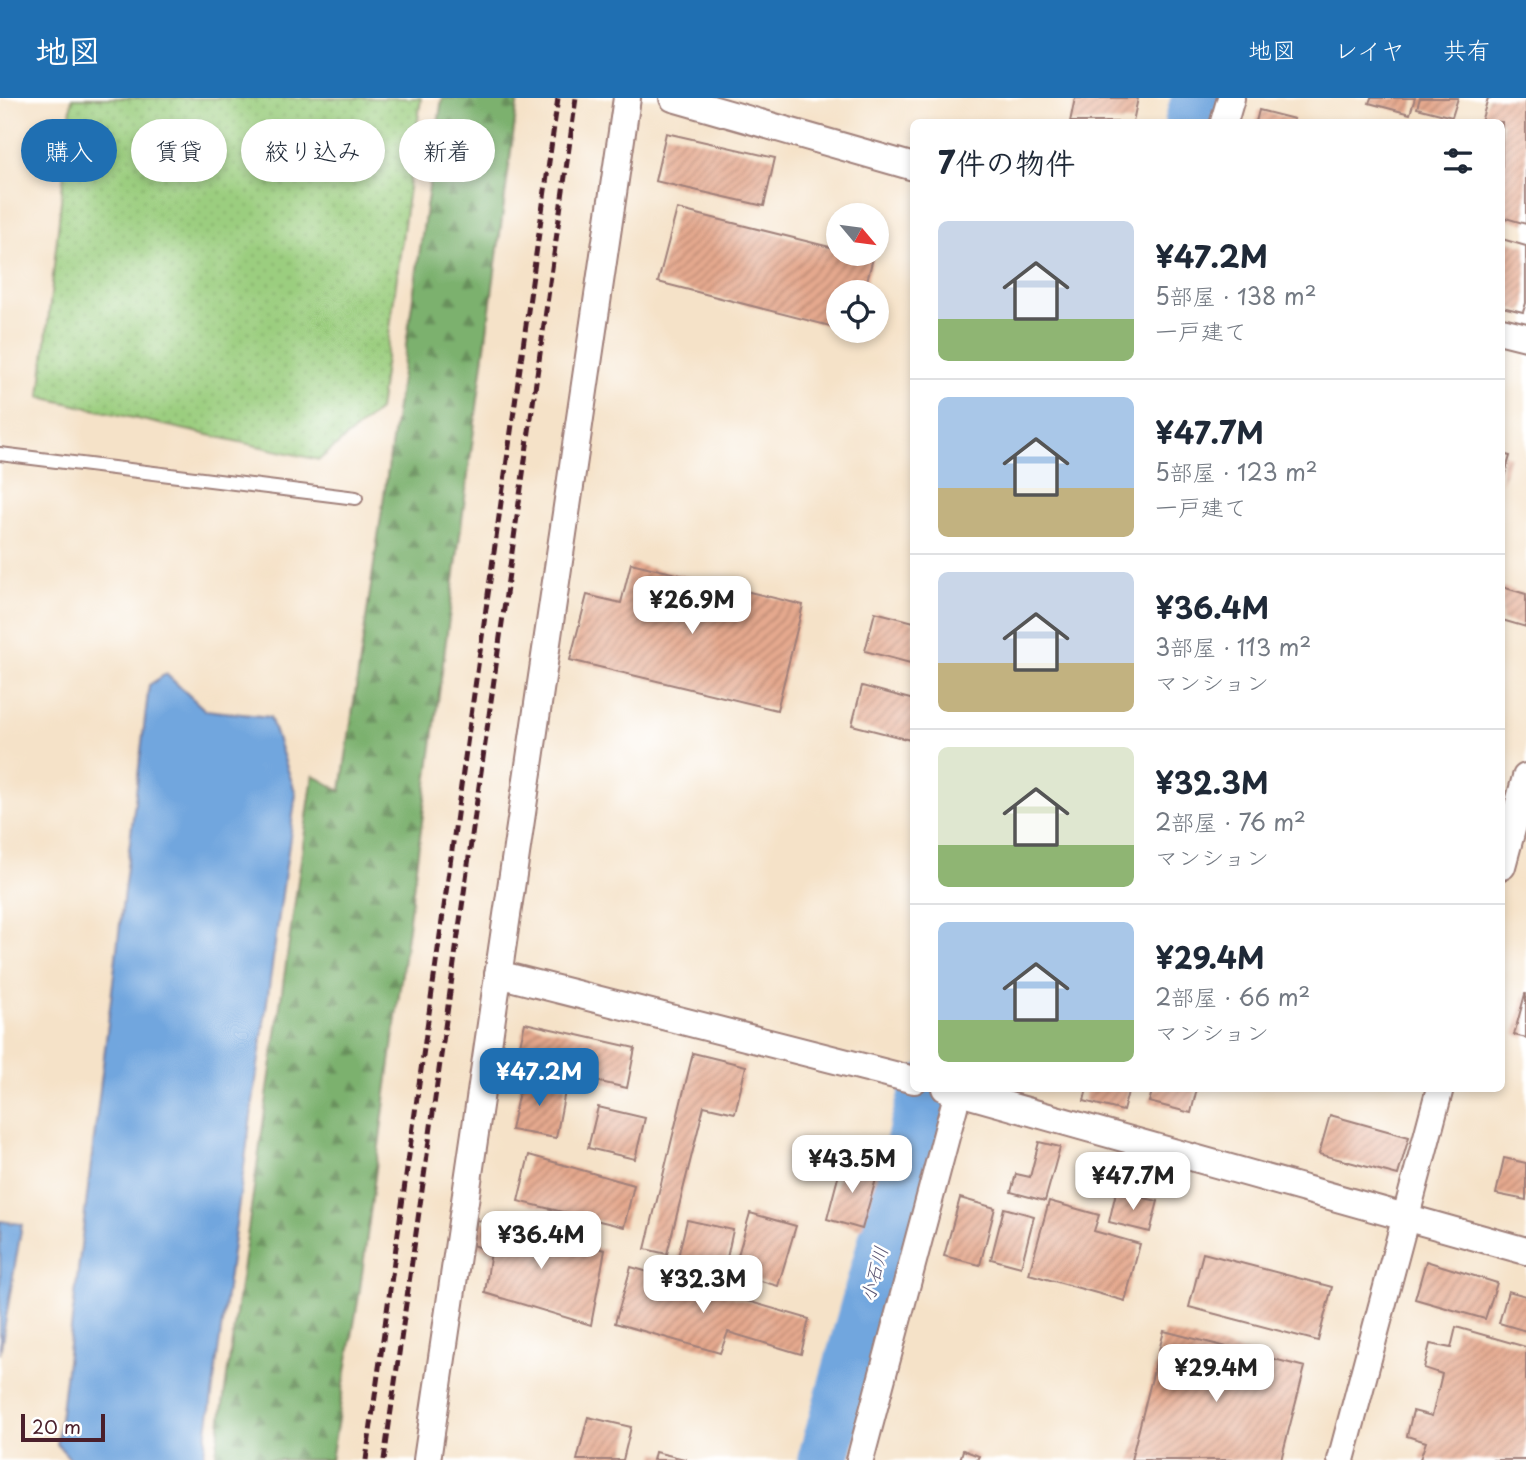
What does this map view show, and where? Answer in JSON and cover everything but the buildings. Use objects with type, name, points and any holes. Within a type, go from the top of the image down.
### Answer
[{"type":"street","points":[[427,1460],[628,98]]},
{"type":"street","points":[[673,98],[910,165]]},
{"type":"street","points":[[1225,119],[1231,98]]},
{"type":"street","points":[[1505,332],[1526,337]]},
{"type":"street","points":[[1505,855],[1526,778]]},
{"type":"street","points":[[498,974],[910,1079]]},
{"type":"street","points":[[860,1460],[953,1092]]},
{"type":"street","points":[[961,1092],[1526,1251]]},
{"type":"street","points":[[1341,1460],[1439,1092]]},
{"type":"lane","points":[[0,454],[356,498]]},
{"type":"green space","points":[[72,98],[421,98],[418,119],[399,119],[399,182],[410,182],[379,410],[319,460],[40,397],[63,182],[117,182],[117,119],[70,119]]},
{"type":"green space","points":[[442,98],[518,98],[360,1289],[331,1460],[215,1460],[313,775],[341,791],[430,182],[495,182],[495,119],[439,119]]},
{"type":"water","points":[[166,674],[205,710],[270,717],[296,794],[203,1460],[71,1460],[57,1444],[149,685]]},
{"type":"water","points":[[0,1221],[22,1224],[0,1353]]},
{"type":"waterway","name":"小石川","points":[[1191,119],[1197,98]]},
{"type":"waterway","name":"小石川","points":[[823,1460],[925,1092]]},
{"type":"railway","points":[[366,1460],[558,98]]},
{"type":"railway","points":[[384,1460],[576,98]]}]
